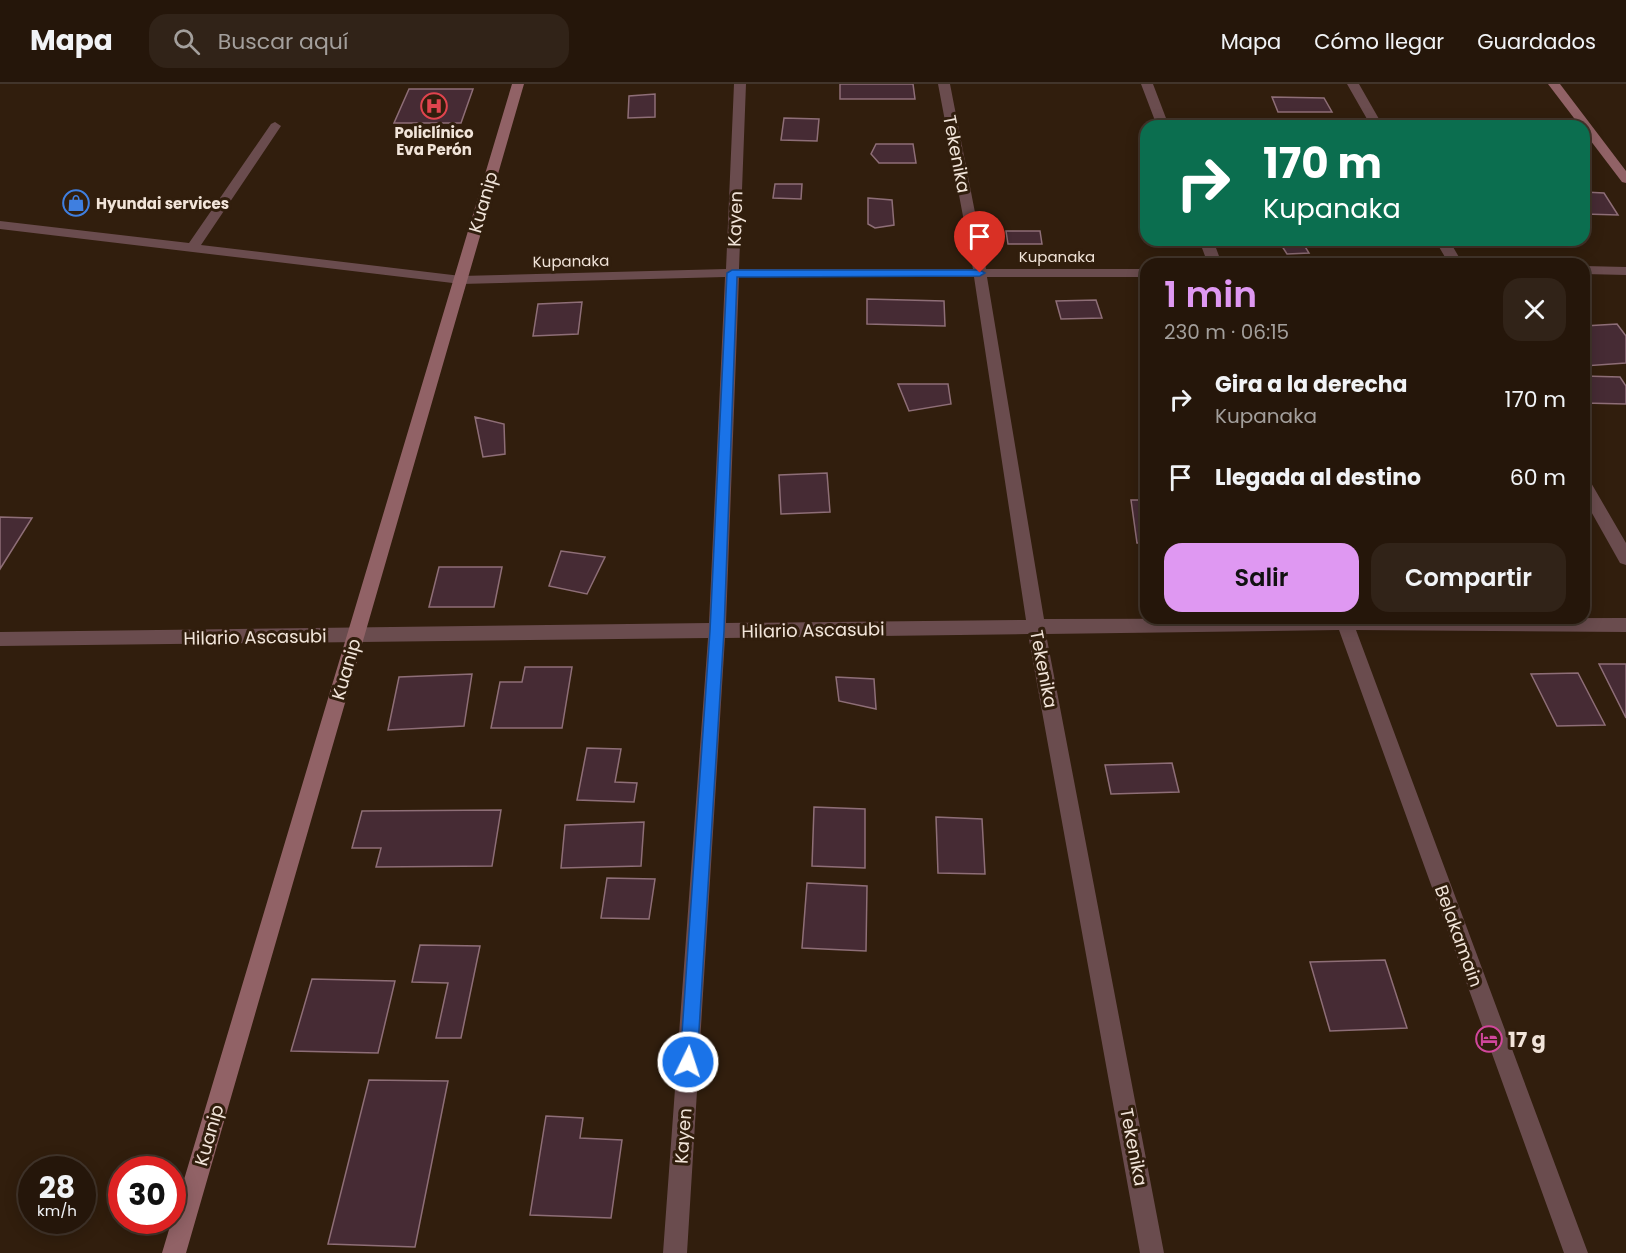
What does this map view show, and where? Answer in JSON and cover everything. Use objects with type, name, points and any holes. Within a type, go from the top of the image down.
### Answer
[{"type":"main road","name":"Kuanip","points":[[174,1253],[518,84]]},
{"type":"main road","points":[[1554,84],[1581,120]]},
{"type":"main road","points":[[1590,132],[1626,179]]},
{"type":"street","name":"Kayen","points":[[675,1253],[717,631],[740,84]]},
{"type":"street","name":"Tekenika","points":[[944,84],[980,273],[1036,627],[1152,1253]]},
{"type":"street","points":[[1147,84],[1161,120]]},
{"type":"street","points":[[1353,84],[1374,120]]},
{"type":"street","points":[[192,248],[275,126]]},
{"type":"street","name":"Kupanaka","points":[[0,225],[461,280],[732,273],[1140,273]]},
{"type":"street","points":[[1590,270],[1626,271]]},
{"type":"street","points":[[1590,495],[1626,558]]},
{"type":"street","name":"Hilario Ascasubi","points":[[0,639],[1190,624]]},
{"type":"street","name":"Belakamain","points":[[1345,624],[1575,1253]]},
{"type":"street","name":"Hilario Ascasubi","points":[[1556,624],[1626,625]]},
{"type":"building","points":[[840,84],[913,84],[915,99],[840,99]]},
{"type":"building","name":"Policlínico Eva Perón","points":[[409,89],[473,89],[461,123],[394,123]]},
{"type":"building","points":[[655,94],[655,117],[628,118],[629,96]]},
{"type":"building","points":[[1272,97],[1324,98],[1332,112],[1278,112]]},
{"type":"building","points":[[784,118],[819,119],[817,141],[781,140]]},
{"type":"building","points":[[876,144],[913,144],[916,163],[879,163],[871,154]]},
{"type":"building","points":[[775,184],[802,184],[801,199],[773,198]]},
{"type":"building","points":[[1590,192],[1604,193],[1618,215],[1590,214]]},
{"type":"building","points":[[868,198],[892,200],[894,225],[875,228],[868,224]]},
{"type":"building","points":[[1006,231],[1040,231],[1042,244],[1008,244]]},
{"type":"building","points":[[1282,246],[1305,246],[1309,253],[1287,254]]},
{"type":"building","points":[[867,299],[944,301],[945,326],[867,324]]},
{"type":"building","points":[[1096,300],[1102,318],[1061,319],[1056,301]]},
{"type":"building","points":[[582,302],[578,334],[533,336],[538,304]]},
{"type":"building","points":[[1617,324],[1626,336],[1626,363],[1590,366],[1590,326]]},
{"type":"building","points":[[1590,376],[1620,377],[1626,386],[1626,404],[1590,403]]},
{"type":"building","points":[[898,384],[948,384],[951,404],[909,411]]},
{"type":"building","points":[[475,417],[504,424],[505,454],[483,457]]},
{"type":"building","points":[[827,473],[830,512],[781,514],[779,475]]},
{"type":"building","points":[[1131,500],[1140,500],[1140,543],[1137,543]]},
{"type":"building","points":[[0,517],[32,518],[0,569]]},
{"type":"building","points":[[561,551],[605,557],[587,594],[549,586]]},
{"type":"building","points":[[439,567],[502,567],[494,607],[429,607]]},
{"type":"building","points":[[1599,664],[1626,664],[1626,718]]},
{"type":"building","points":[[525,667],[572,667],[562,728],[491,728],[500,682],[522,682]]},
{"type":"building","points":[[1578,673],[1605,725],[1557,726],[1531,674]]},
{"type":"building","points":[[472,674],[464,726],[388,730],[399,677]]},
{"type":"building","points":[[836,677],[874,679],[876,709],[839,701]]},
{"type":"building","points":[[587,748],[621,749],[615,782],[637,783],[634,802],[577,800]]},
{"type":"building","points":[[1172,763],[1179,792],[1111,794],[1105,765]]},
{"type":"building","points":[[814,807],[865,809],[865,868],[812,866]]},
{"type":"building","points":[[501,810],[492,866],[376,867],[381,848],[352,848],[362,811]]},
{"type":"building","points":[[936,817],[982,819],[985,874],[938,873]]},
{"type":"building","points":[[644,822],[641,866],[561,868],[565,825]]},
{"type":"building","points":[[607,878],[655,879],[649,919],[601,918]]},
{"type":"building","points":[[807,883],[867,886],[866,951],[802,948]]},
{"type":"building","points":[[420,945],[480,946],[461,1038],[436,1038],[448,983],[412,982]]},
{"type":"building","points":[[1385,960],[1407,1028],[1330,1031],[1310,962]]},
{"type":"building","points":[[312,979],[395,981],[378,1053],[291,1051]]},
{"type":"building","points":[[369,1080],[448,1081],[415,1247],[328,1244]]},
{"type":"building","points":[[546,1116],[583,1118],[580,1138],[622,1140],[611,1218],[530,1215]]},
{"type":"place","name":"Policlínico Eva Perón","points":[[434,106]]},
{"type":"place","name":"Hyundai services","points":[[76,203]]},
{"type":"place","name":"17 g","points":[[1489,1039]]},
{"type":"route","points":[[688,1062],[717,631],[732,273],[980,273]]}]
